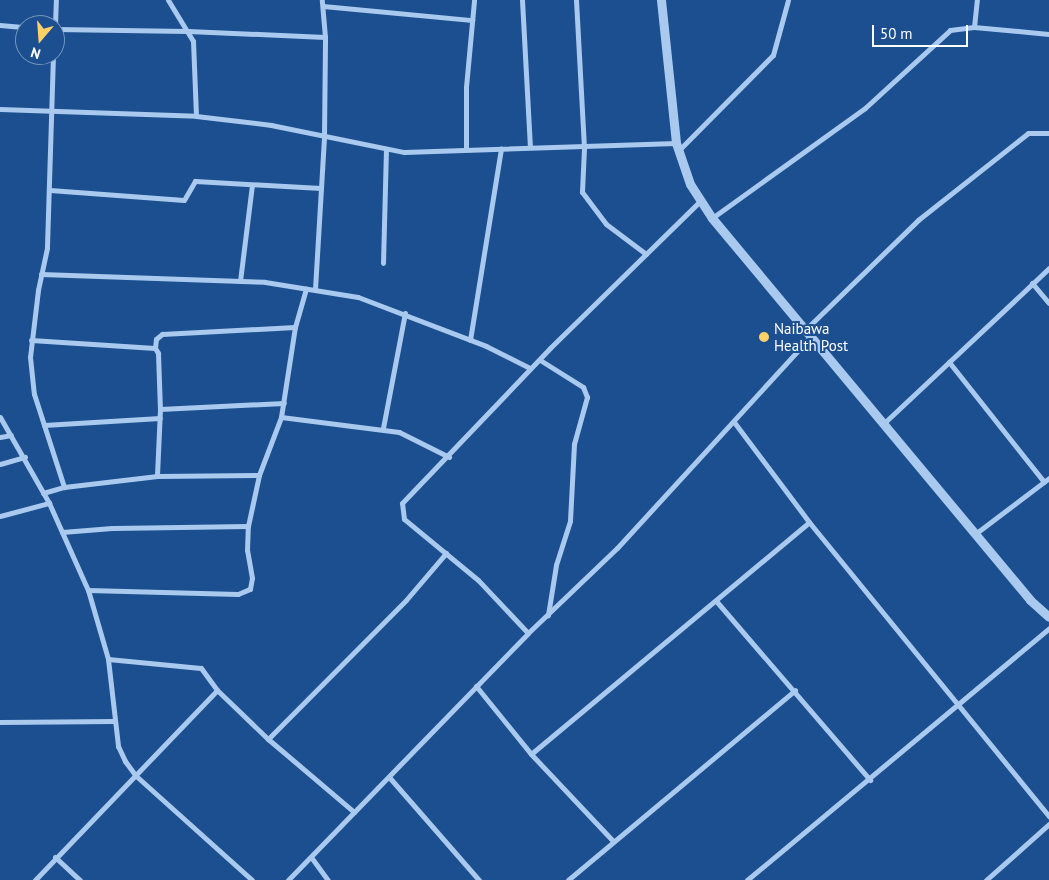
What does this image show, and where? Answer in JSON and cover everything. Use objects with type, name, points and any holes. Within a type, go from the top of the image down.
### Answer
[{"type":"street","points":[[55,15],[56,0]]},
{"type":"street","points":[[168,0],[188,31],[195,61],[196,116]]},
{"type":"street","points":[[466,148],[466,87],[474,0]]},
{"type":"street","points":[[522,0],[530,146]]},
{"type":"street","points":[[576,0],[584,148],[582,192],[606,224],[646,254]]},
{"type":"street","points":[[661,0],[677,148],[701,200],[712,218],[1030,600],[1049,617]]},
{"type":"street","points":[[0,109],[196,116],[271,125],[386,150],[530,146],[677,148],[773,55],[788,0]]},
{"type":"street","points":[[974,27],[977,0]]},
{"type":"street","points":[[315,289],[324,137],[325,37],[322,3],[472,20]]},
{"type":"street","points":[[0,25],[15,26]]},
{"type":"street","points":[[712,218],[865,108],[950,30],[974,27],[1049,34]]},
{"type":"street","points":[[65,30],[188,31],[325,37]]},
{"type":"street","points":[[52,65],[47,248],[31,340],[34,394],[64,487]]},
{"type":"street","points":[[288,880],[476,686],[617,548],[734,422],[808,333],[918,220],[1028,133],[1049,133]]},
{"type":"street","points":[[470,340],[500,148]]},
{"type":"street","points":[[383,263],[386,150]]},
{"type":"street","points":[[50,190],[184,200],[195,180],[322,188]]},
{"type":"street","points":[[240,281],[252,185]]},
{"type":"street","points":[[528,634],[478,580],[404,519],[401,508],[530,368],[701,200]]},
{"type":"street","points":[[883,424],[1049,268]]},
{"type":"street","points":[[41,274],[240,281],[315,289],[358,297],[405,313],[530,368]]},
{"type":"street","points":[[1032,283],[1049,303]]},
{"type":"street","points":[[88,590],[246,593],[252,578],[247,550],[248,526],[259,475],[281,418],[295,327],[306,288]]},
{"type":"street","points":[[383,428],[405,313]]},
{"type":"street","points":[[157,476],[160,410],[158,353],[155,348],[156,339],[162,334],[295,327]]},
{"type":"street","points":[[31,340],[155,348]]},
{"type":"street","points":[[540,360],[583,387],[588,397],[574,444],[570,521],[556,565],[548,616]]},
{"type":"street","points":[[949,362],[1047,480],[975,534]]},
{"type":"street","points":[[160,410],[284,403]]},
{"type":"street","points":[[0,417],[25,457],[49,503],[88,590],[108,659],[118,746],[135,775],[252,880]]},
{"type":"street","points":[[44,425],[160,418]]},
{"type":"street","points":[[281,418],[383,428],[414,437],[449,457]]},
{"type":"street","points":[[734,422],[809,522],[1049,816]]},
{"type":"street","points":[[0,437],[11,435]]},
{"type":"street","points":[[0,464],[25,457]]},
{"type":"street","points":[[43,493],[64,487],[157,476],[259,475]]},
{"type":"street","points":[[0,516],[49,503]]},
{"type":"street","points":[[531,754],[717,602],[809,522]]},
{"type":"street","points":[[62,532],[122,527],[248,526]]},
{"type":"street","points":[[268,739],[406,600],[446,554]]},
{"type":"street","points":[[717,602],[795,690],[870,780]]},
{"type":"street","points":[[747,880],[870,780],[958,703],[1049,628]]},
{"type":"street","points":[[108,659],[195,666],[206,673],[216,690],[268,739],[354,812]]},
{"type":"street","points":[[476,686],[531,754],[613,841]]},
{"type":"street","points":[[35,880],[216,690]]},
{"type":"street","points":[[568,880],[795,690]]},
{"type":"street","points":[[0,722],[115,721]]},
{"type":"street","points":[[389,777],[479,880]]},
{"type":"street","points":[[986,880],[1049,824]]},
{"type":"street","points":[[55,857],[80,880]]},
{"type":"street","points":[[311,857],[328,880]]},
{"type":"place","name":"Naibawa Health Post","points":[[764,337]]}]
